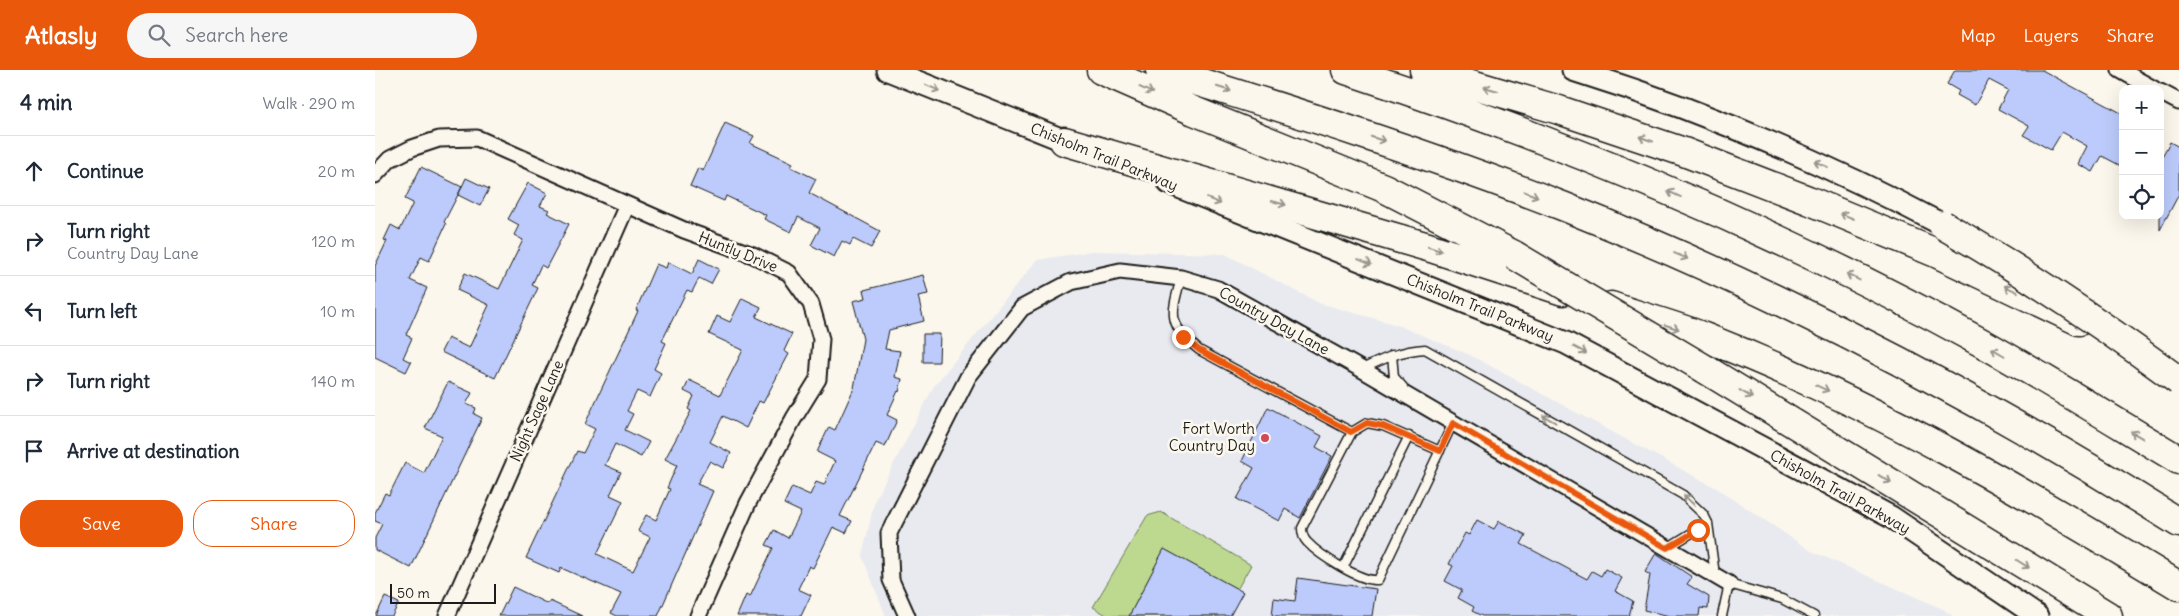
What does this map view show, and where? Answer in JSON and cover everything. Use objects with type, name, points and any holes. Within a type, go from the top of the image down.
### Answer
[{"type":"highway","points":[[1101,70],[1384,188],[1514,254],[2108,616]]},
{"type":"highway","points":[[1160,70],[1283,107],[1417,152],[1565,208],[1696,263],[1813,318],[1952,389],[2179,523]]},
{"type":"highway","points":[[1345,70],[1440,102],[1564,148],[1754,229],[1822,261],[1985,345],[2179,460]]},
{"type":"highway","points":[[1424,70],[1603,124],[1684,152],[1808,200],[1935,254],[2069,315],[2179,375]]},
{"type":"highway","points":[[1064,141],[1428,247],[1704,337],[1828,391],[1950,451],[2179,586]]},
{"type":"highway","points":[[1943,225],[2076,306],[2179,381]]},
{"type":"main road","name":"Chisholm Trail Parkway","points":[[888,70],[1566,343],[1891,517],[2037,616]]},
{"type":"main road","points":[[1573,70],[1693,110],[1779,145],[1836,170],[1943,225]]},
{"type":"street","points":[[2120,70],[2147,85]]},
{"type":"street","points":[[2164,94],[2179,102]]},
{"type":"street","name":"Huntly Drive","points":[[375,175],[389,159],[439,139],[477,138],[563,174],[683,230],[753,255],[789,273],[811,304],[821,339],[818,379],[794,418],[749,503],[698,616]]},
{"type":"street","name":"Night Sage Lane","points":[[447,616],[627,205]]},
{"type":"street","name":"Country Day Lane","points":[[907,616],[891,580],[889,533],[968,377],[1021,308],[1071,282],[1120,271],[1181,278],[1218,289],[1361,369],[1722,580]]},
{"type":"lane","points":[[1181,278],[1175,299],[1173,319],[1183,337],[1199,350],[1351,432]]},
{"type":"lane","points":[[1361,369],[1392,355],[1411,350],[1425,349],[1683,495],[1704,515],[1708,523],[1722,580],[1723,616]]},
{"type":"lane","points":[[1392,355],[1396,381],[1419,403]]},
{"type":"lane","points":[[1440,451],[1383,426],[1367,423],[1351,432],[1302,528],[1302,535],[1307,542],[1343,568],[1369,581],[1377,580],[1440,451],[1453,423]]},
{"type":"lane","points":[[1343,568],[1409,436]]},
{"type":"lane","points":[[1667,548],[1708,523]]},
{"type":"lane","points":[[1722,580],[1782,599],[1814,616]]},
{"type":"shaded area","name":"Fort Worth Country Day","points":[[1092,251],[1225,254],[1319,303],[1397,325],[1470,355],[1718,489],[1811,551],[1943,609],[1953,616],[886,616],[862,556],[875,500],[934,386],[1037,260]]},
{"type":"green space","points":[[1161,512],[1251,565],[1220,616],[1108,616],[1093,607],[1147,516]]},
{"type":"building","points":[[1955,70],[2042,70],[2119,112],[2119,165],[2102,156],[2093,172],[2078,164],[2087,146],[2062,132],[2051,150],[2023,135],[2029,126],[1998,109],[2008,90],[1989,80],[1975,105],[1957,95],[1959,91],[1947,84]]},
{"type":"building","points":[[725,123],[754,136],[750,143],[793,163],[791,167],[816,179],[809,193],[880,231],[871,248],[853,239],[850,245],[842,241],[834,257],[811,245],[820,228],[798,217],[791,232],[764,219],[766,215],[726,196],[724,201],[690,186],[698,168],[703,171]]},
{"type":"building","points":[[2170,142],[2179,147],[2179,194],[2160,230],[2160,220],[2164,220],[2164,153]]},
{"type":"building","points":[[421,167],[462,187],[444,222],[446,224],[429,261],[421,257],[410,280],[427,288],[406,335],[412,338],[403,358],[411,362],[406,372],[375,357],[375,266],[387,241],[384,240],[391,225],[400,230],[413,203],[405,199]]},
{"type":"building","points":[[466,178],[489,189],[480,206],[458,195]]},
{"type":"building","points":[[528,183],[547,193],[540,206],[549,210],[547,213],[569,224],[546,268],[541,265],[532,285],[538,288],[495,378],[441,352],[448,338],[469,348],[489,305],[457,290],[465,273],[499,289],[523,240],[514,235],[519,225],[508,219]]},
{"type":"building","points":[[699,259],[719,269],[711,284],[699,278],[692,292],[687,290],[662,341],[666,343],[654,369],[661,373],[650,397],[637,391],[627,411],[633,414],[625,430],[649,442],[641,457],[615,444],[605,465],[621,472],[610,495],[623,501],[597,554],[633,571],[650,537],[638,531],[646,515],[656,520],[670,489],[667,488],[677,465],[665,459],[691,411],[688,409],[694,396],[684,391],[689,380],[720,395],[743,350],[709,334],[717,316],[730,322],[742,298],[761,307],[756,317],[792,334],[784,351],[789,354],[763,403],[759,401],[746,428],[723,416],[710,442],[731,453],[723,468],[710,461],[697,484],[713,491],[658,616],[617,616],[611,613],[621,594],[561,568],[559,573],[526,558],[577,451],[583,453],[595,429],[585,424],[638,311],[636,310],[656,264],[666,268],[668,262],[692,274]]},
{"type":"building","points":[[923,275],[928,294],[918,296],[924,321],[889,330],[885,349],[900,351],[895,377],[902,379],[899,392],[887,415],[897,420],[885,447],[876,443],[840,516],[852,521],[846,533],[833,527],[813,568],[809,566],[798,589],[811,595],[801,616],[737,616],[746,595],[750,597],[773,548],[766,545],[774,530],[788,538],[801,512],[784,504],[792,487],[810,495],[816,482],[824,485],[835,461],[817,452],[829,427],[835,430],[854,388],[863,339],[853,301],[866,298],[864,290]]},
{"type":"building","points":[[923,334],[940,334],[939,362],[923,362]]},
{"type":"building","points":[[448,382],[472,393],[466,404],[476,408],[474,414],[482,418],[411,568],[375,550],[375,538],[382,524],[375,521],[375,513],[385,493],[389,495],[405,463],[424,473],[442,436],[425,428]]},
{"type":"building","points":[[1268,407],[1322,436],[1316,447],[1332,456],[1300,518],[1285,509],[1279,521],[1237,499],[1254,468],[1242,461]]},
{"type":"building","points":[[1477,520],[1494,529],[1499,521],[1526,535],[1521,544],[1587,579],[1592,571],[1601,576],[1605,569],[1622,578],[1615,591],[1633,601],[1629,616],[1482,616],[1472,611],[1474,607],[1458,598],[1462,590],[1445,581],[1453,566],[1449,564],[1465,533],[1469,535]]},
{"type":"building","points":[[1164,549],[1243,592],[1230,616],[1129,616]]},
{"type":"building","points":[[1656,553],[1692,577],[1687,584],[1709,597],[1708,609],[1700,608],[1699,616],[1670,616],[1644,610],[1650,575],[1645,572]]},
{"type":"building","points":[[1298,578],[1376,589],[1372,616],[1272,616],[1274,598],[1295,601]]},
{"type":"building","points":[[513,587],[548,604],[550,601],[582,616],[499,616]]},
{"type":"building","points":[[385,597],[399,603],[392,616],[376,616]]},
{"type":"place","name":"Fort Worth Country Day","points":[[1265,438]]},
{"type":"route","points":[[1183,337],[1199,350],[1351,432],[1367,423],[1383,426],[1440,451],[1453,423],[1667,548],[1698,530]]}]
